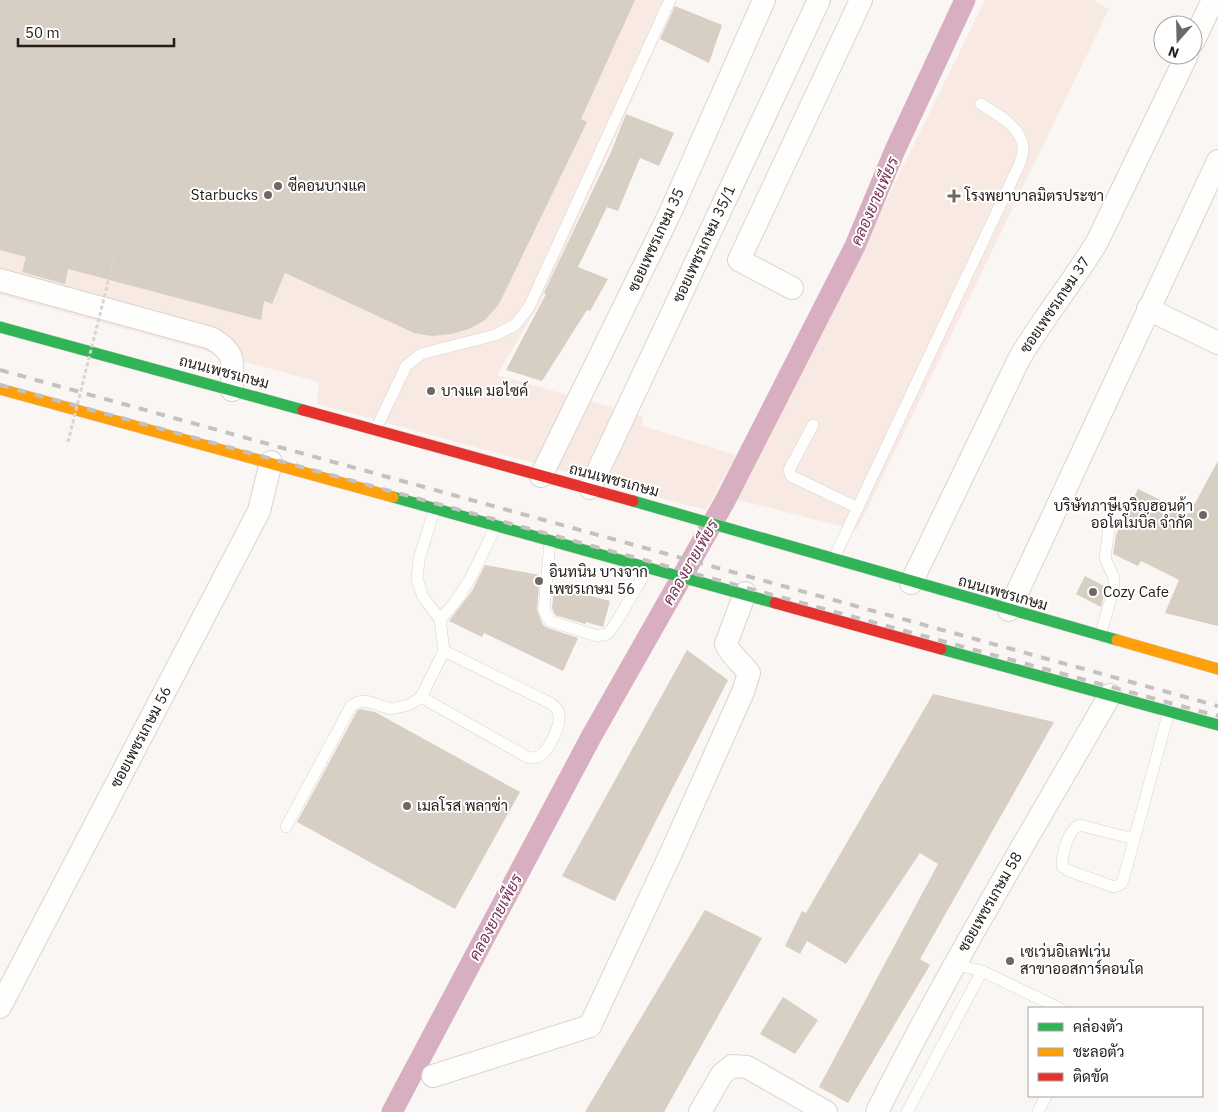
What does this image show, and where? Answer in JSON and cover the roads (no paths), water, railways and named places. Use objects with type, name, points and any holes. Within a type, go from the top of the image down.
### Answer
[{"type":"main road","name":"ถนนเพชรเกษม","points":[[0,327],[590,488],[1100,637],[1218,669]]},
{"type":"main road","points":[[0,388],[1218,725]]},
{"type":"main road","points":[[1202,720],[1214,710]]},
{"type":"street","name":"ซอยเพชรเกษม 35","points":[[542,476],[670,213],[764,0]]},
{"type":"street","name":"ซอยเพชรเกษม 35/1","points":[[590,488],[819,0]]},
{"type":"street","points":[[792,288],[739,260],[861,0]]},
{"type":"street","points":[[1203,21],[1213,0]]},
{"type":"street","name":"ซอยเพชรเกษม 37","points":[[911,582],[1019,359],[1035,331],[1081,268],[1097,242],[1182,65]]},
{"type":"street","points":[[1009,610],[1218,161]]},
{"type":"street","points":[[713,226],[747,242]]},
{"type":"street","points":[[0,280],[211,338],[227,347],[232,358],[232,390]]},
{"type":"street","points":[[1148,309],[1218,343]]},
{"type":"street","name":"ซอยเพชรเกษม 56","points":[[0,1007],[259,511],[271,462]]},
{"type":"street","points":[[433,1076],[590,1026],[671,853],[743,692],[748,673],[742,663],[730,655],[726,644],[745,593]]},
{"type":"street","name":"ซอยเพชรเกษม 58","points":[[877,1112],[913,1039],[954,964],[1110,695]]},
{"type":"street","points":[[700,1112],[722,1074],[732,1066],[747,1067],[826,1112]]},
{"type":"lane","points":[[376,430],[406,366],[422,354],[495,335],[515,325],[529,307],[670,0]]},
{"type":"lane","points":[[833,560],[1020,163],[1023,146],[1016,131],[981,104]]},
{"type":"lane","points":[[813,424],[789,470],[791,476],[858,508]]},
{"type":"lane","points":[[286,827],[352,706],[358,702],[366,702],[399,708],[422,697],[444,651],[440,619],[423,597],[417,580],[419,559],[435,508]]},
{"type":"lane","points":[[440,619],[462,594],[496,525]]},
{"type":"lane","points":[[1100,637],[1114,588],[1114,578],[1104,558],[1109,528]]},
{"type":"lane","points":[[550,541],[545,616],[550,621],[597,636],[608,634],[652,567]]},
{"type":"lane","points":[[422,697],[529,758],[543,754],[558,727],[559,715],[556,708],[550,703],[444,651]]},
{"type":"lane","points":[[1134,839],[1080,825],[1074,828],[1062,857],[1062,866],[1067,870],[1114,887],[1121,884],[1124,877],[1169,711]]},
{"type":"lane","points":[[954,964],[982,971],[1057,1007]]},
{"type":"lane","points":[[907,1112],[982,971]]},
{"type":"lane","points":[[1038,1112],[1046,1097]]},
{"type":"waterway","name":"คลองยายเพียร","points":[[392,1112],[591,737],[725,501],[855,246],[895,150],[965,0]]},
{"type":"railway","points":[[0,370],[1218,706]]},
{"type":"railway","points":[[0,385],[1218,716]]},
{"type":"place","name":"ซีคอนบางแค","points":[[278,186]]},
{"type":"place","name":"Starbucks","points":[[268,195]]},
{"type":"place","name":"โรงพยาบาลมิตรประชา","points":[[954,196]]},
{"type":"place","name":"บางแค มอไซค์","points":[[431,391]]},
{"type":"place","name":"บริษัทภาษีเจริญฮอนด้า ออโตโมบิล จำกัด","points":[[1203,515]]},
{"type":"place","name":"อินทนิน บางจาก เพชรเกษม 56","points":[[539,581]]},
{"type":"place","name":"Cozy Cafe","points":[[1093,592]]},
{"type":"place","name":"เมลโรส พลาซ่า","points":[[407,806]]},
{"type":"place","name":"เซเว่นอิเลฟเว่น สาขาออสการ์คอนโด","points":[[1010,961]]}]
